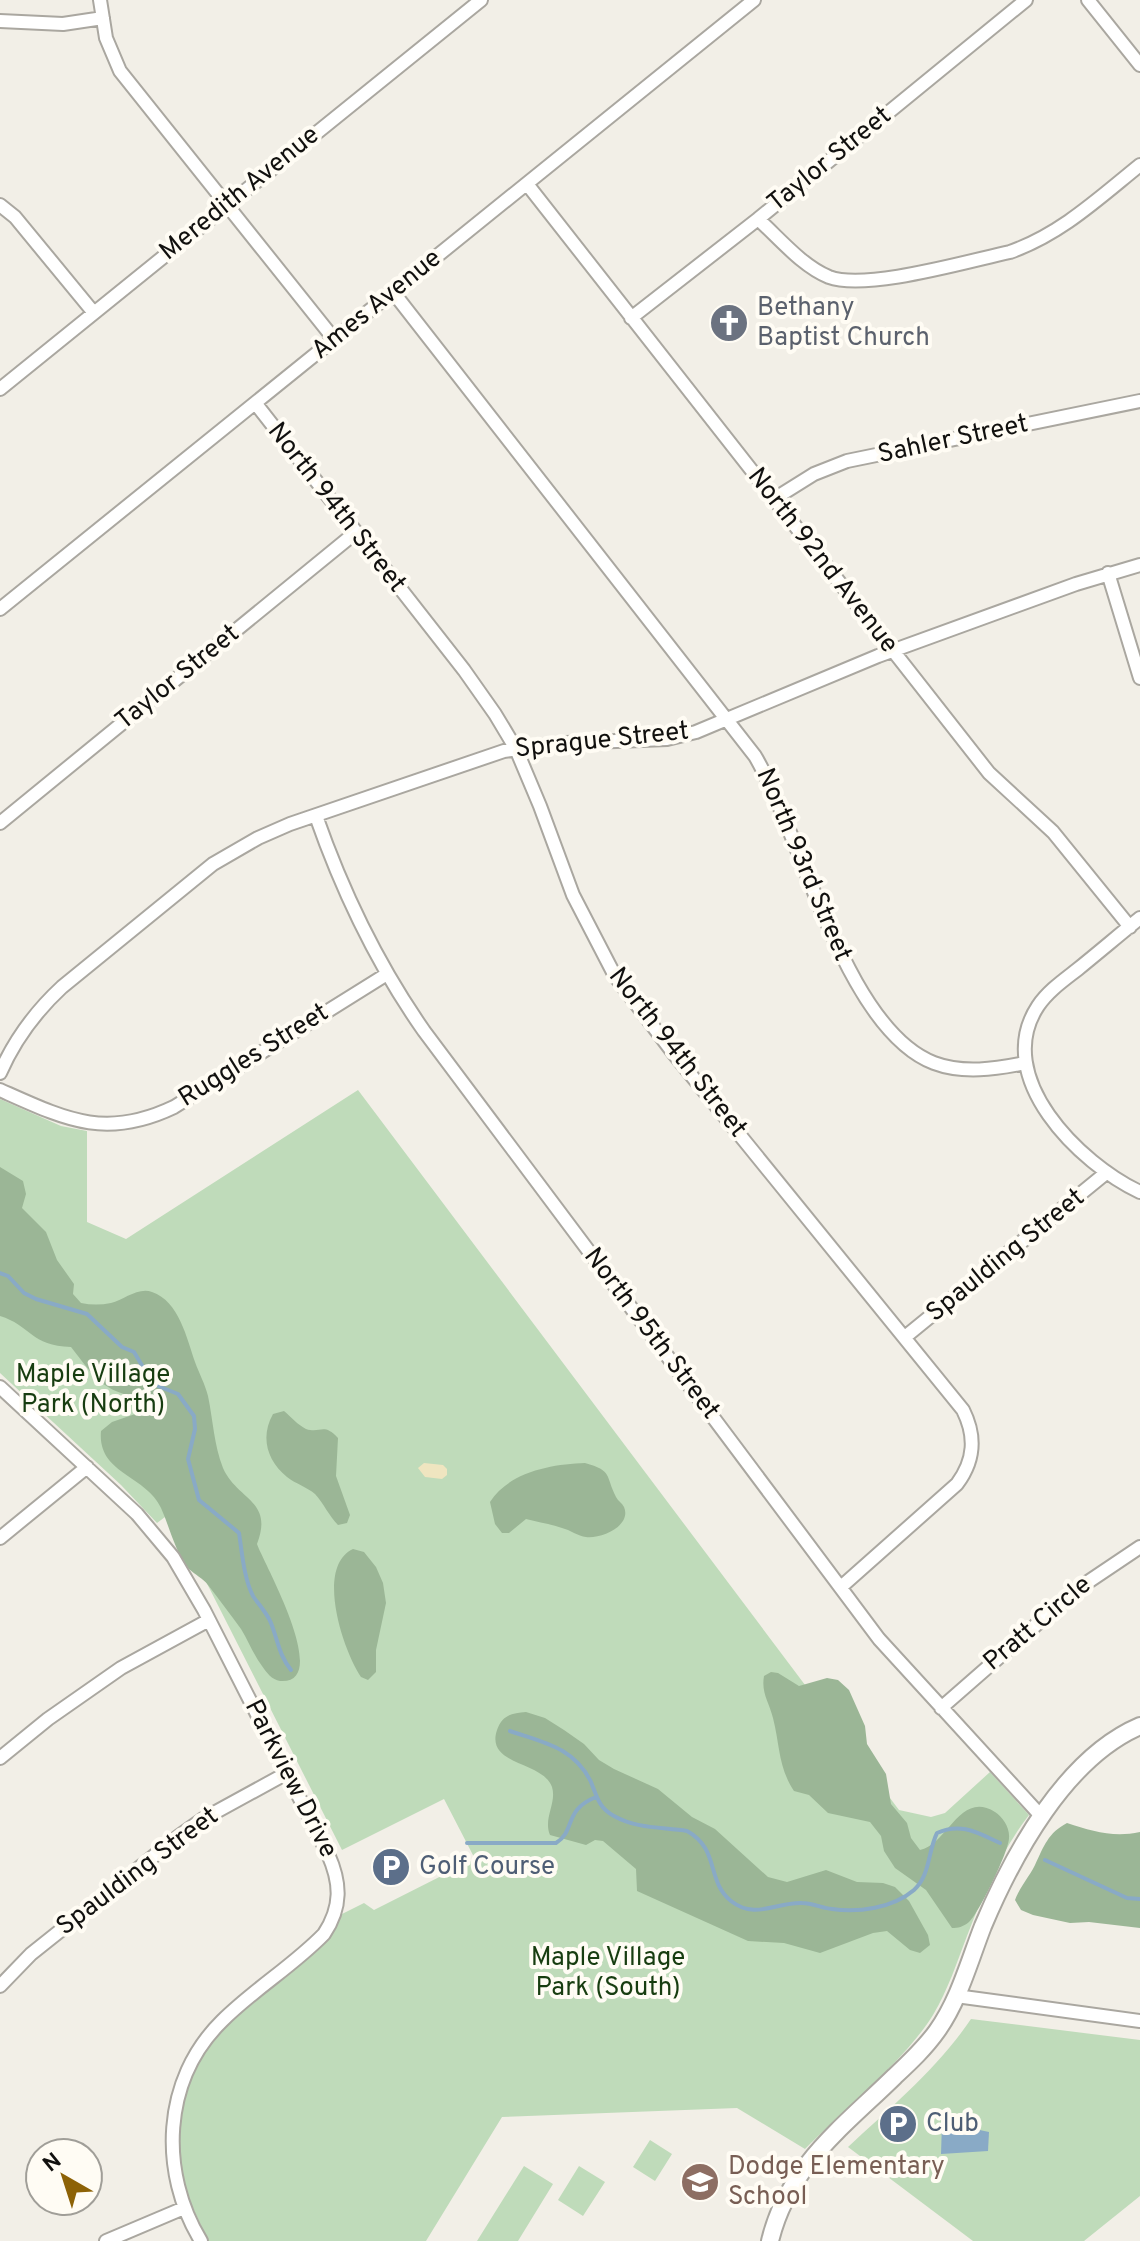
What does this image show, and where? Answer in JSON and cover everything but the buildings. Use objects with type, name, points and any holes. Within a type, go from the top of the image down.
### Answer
[{"type":"street","points":[[100,0],[106,38],[120,71],[334,339]]},
{"type":"street","name":"Meredith Avenue","points":[[0,389],[481,0]]},
{"type":"street","name":"Ames Avenue","points":[[0,609],[754,0]]},
{"type":"street","name":"Taylor Street","points":[[631,318],[758,219],[1026,0]]},
{"type":"street","points":[[1088,0],[1140,65]]},
{"type":"street","points":[[0,21],[63,24],[103,18]]},
{"type":"street","points":[[758,219],[815,269],[828,276],[853,282],[873,281],[1028,246],[1057,230],[1140,165]]},
{"type":"street","name":"North 92nd Avenue","points":[[527,184],[989,773],[1053,832],[1135,922]]},
{"type":"street","points":[[0,205],[15,217],[94,313]]},
{"type":"street","name":"North 93rd Street","points":[[393,292],[755,756],[772,784],[853,980],[891,1031],[917,1055],[940,1065],[974,1069],[1025,1063]]},
{"type":"street","name":"Sahler Street","points":[[774,499],[814,474],[847,461],[1140,401]]},
{"type":"street","name":"North 94th Street","points":[[256,404],[464,670],[516,749],[573,895],[615,976],[674,1054],[963,1410],[973,1442],[969,1463],[957,1484],[841,1587]]},
{"type":"street","name":"Taylor Street","points":[[0,823],[355,533]]},
{"type":"street","name":"Sprague Street","points":[[0,1073],[26,1026],[62,987],[213,864],[258,838],[504,751],[566,743],[667,739],[696,732],[893,651],[1108,573],[1140,565]]},
{"type":"street","points":[[1108,573],[1140,678]]},
{"type":"street","name":"North 95th Street","points":[[316,816],[350,903],[387,974],[424,1031],[879,1639],[1041,1816]]},
{"type":"street","points":[[1135,922],[1040,1002],[1027,1031],[1025,1063],[1029,1080],[1045,1109],[1080,1151],[1106,1173],[1140,1192]]},
{"type":"street","name":"Ruggles Street","points":[[0,1090],[65,1119],[92,1125],[151,1118],[174,1107],[387,974]]},
{"type":"street","name":"Spaulding Street","points":[[905,1337],[1106,1173]]},
{"type":"street","name":"Parkview Drive","points":[[0,1387],[155,1535],[187,1579],[334,1868],[339,1888],[335,1916],[324,1934],[223,2020],[207,2038],[192,2064],[178,2100],[172,2134],[174,2170],[184,2208],[201,2241]]},
{"type":"street","points":[[0,1538],[87,1467]]},
{"type":"street","name":"Pratt Circle","points":[[941,1708],[1056,1605],[1098,1573],[1140,1547]]},
{"type":"street","points":[[0,1758],[110,1675],[209,1620]]},
{"type":"street","points":[[770,2241],[779,2210],[797,2176],[824,2144],[927,2044],[946,2016],[1004,1878],[1041,1816],[1091,1760],[1125,1733],[1140,1726]]},
{"type":"street","name":"Spaulding Street","points":[[1,1983],[31,1954],[179,1836],[215,1812],[287,1773]]},
{"type":"street","points":[[956,1996],[1140,2021]]},
{"type":"street","points":[[106,2241],[184,2208]]},
{"type":"green space","points":[[358,1090],[899,1810],[931,1817],[945,1813],[990,1772],[1029,1815],[994,1873],[933,2015],[890,2067],[805,2149],[737,2108],[502,2117],[426,2241],[208,2241],[187,2195],[179,2158],[180,2116],[191,2077],[201,2057],[229,2023],[328,1940],[342,1914],[364,1903],[374,1910],[475,1859],[444,1799],[342,1850],[191,1552],[165,1517],[157,1523],[121,1485],[0,1373],[0,1099],[61,1126],[87,1131],[87,1222],[126,1239]]},
{"type":"green space","points":[[0,1167],[23,1181],[26,1194],[22,1208],[46,1232],[57,1260],[74,1284],[73,1294],[81,1303],[111,1303],[136,1292],[147,1291],[161,1297],[175,1312],[207,1392],[223,1468],[229,1479],[252,1502],[261,1518],[257,1544],[281,1595],[298,1644],[300,1664],[295,1677],[280,1681],[267,1673],[241,1629],[206,1583],[184,1562],[154,1497],[107,1457],[101,1431],[112,1422],[141,1412],[142,1399],[117,1392],[100,1382],[71,1347],[47,1343],[0,1316]]},
{"type":"green space","points":[[284,1411],[306,1429],[325,1429],[338,1438],[336,1476],[350,1515],[347,1523],[338,1525],[315,1494],[287,1477],[270,1456],[266,1440],[269,1423],[273,1414]]},
{"type":"green space","points":[[585,1463],[604,1471],[624,1507],[624,1520],[614,1530],[586,1537],[526,1519],[509,1533],[502,1533],[495,1524],[490,1502],[508,1483],[545,1468]]},
{"type":"green space","points":[[353,1549],[364,1552],[376,1567],[383,1583],[386,1603],[376,1650],[376,1672],[368,1680],[361,1677],[354,1664],[336,1610],[336,1573],[342,1559]]},
{"type":"green space","points":[[771,1672],[799,1686],[827,1678],[838,1680],[849,1690],[865,1726],[867,1744],[886,1774],[891,1804],[907,1823],[911,1838],[920,1850],[930,1846],[955,1820],[972,1808],[983,1807],[1003,1820],[1008,1830],[1008,1845],[986,1896],[969,1922],[952,1928],[926,1890],[895,1868],[884,1851],[881,1836],[870,1822],[828,1813],[809,1795],[794,1791],[782,1764],[773,1718],[764,1693],[764,1676]]},
{"type":"green space","points":[[526,1712],[545,1718],[564,1730],[614,1769],[658,1789],[692,1817],[715,1829],[768,1877],[787,1882],[826,1870],[857,1882],[883,1883],[895,1887],[909,1901],[928,1935],[930,1945],[920,1953],[910,1950],[887,1931],[873,1933],[820,1953],[784,1943],[748,1941],[637,1891],[636,1869],[603,1841],[595,1840],[586,1845],[550,1835],[548,1823],[552,1787],[538,1772],[507,1757],[496,1742],[497,1730],[505,1718]]},
{"type":"green space","points":[[1067,1823],[1112,1834],[1140,1832],[1140,1928],[1070,1923],[1021,1910],[1015,1900],[1019,1891],[1047,1841]]},
{"type":"green space","points":[[971,2019],[1140,2040],[1140,2196],[1084,2241],[973,2241],[848,2147],[929,2070]]},
{"type":"green space","points":[[650,2140],[672,2154],[655,2181],[633,2167]]},
{"type":"green space","points":[[524,2166],[553,2184],[518,2241],[477,2241]]},
{"type":"green space","points":[[579,2166],[605,2182],[583,2216],[558,2200]]},
{"type":"sand","points":[[424,1463],[443,1465],[447,1475],[442,1479],[425,1477],[418,1468]]},
{"type":"water","points":[[942,2122],[989,2132],[988,2151],[941,2154]]},
{"type":"waterway","points":[[0,1273],[36,1299],[87,1314],[122,1347],[134,1352],[153,1384],[178,1394],[194,1416],[195,1429],[188,1459],[199,1500],[239,1533],[250,1589],[269,1619],[281,1653],[291,1670]]},
{"type":"waterway","points":[[510,1731],[545,1743],[576,1761],[591,1782],[602,1806],[614,1816],[641,1825],[687,1831],[697,1838],[709,1856],[723,1893],[731,1901],[749,1909],[792,1903],[842,1910],[886,1905],[906,1896],[919,1884],[937,1833],[962,1829],[1000,1843]]},
{"type":"waterway","points":[[467,1843],[556,1843],[566,1833],[579,1808],[596,1797]]},
{"type":"waterway","points":[[1045,1860],[1127,1898],[1140,1899]]},
{"type":"place","name":"Bethany Baptist Church","points":[[729,323]]},
{"type":"place","name":"Golf Course","points":[[391,1867]]},
{"type":"place","name":"Club","points":[[898,2124]]},
{"type":"place","name":"Dodge Elementary School","points":[[700,2182]]},
{"type":"park label","name":"Maple Village Park (North)","points":[[93,1390]]},
{"type":"park label","name":"Maple Village Park (South)","points":[[608,1973]]}]
